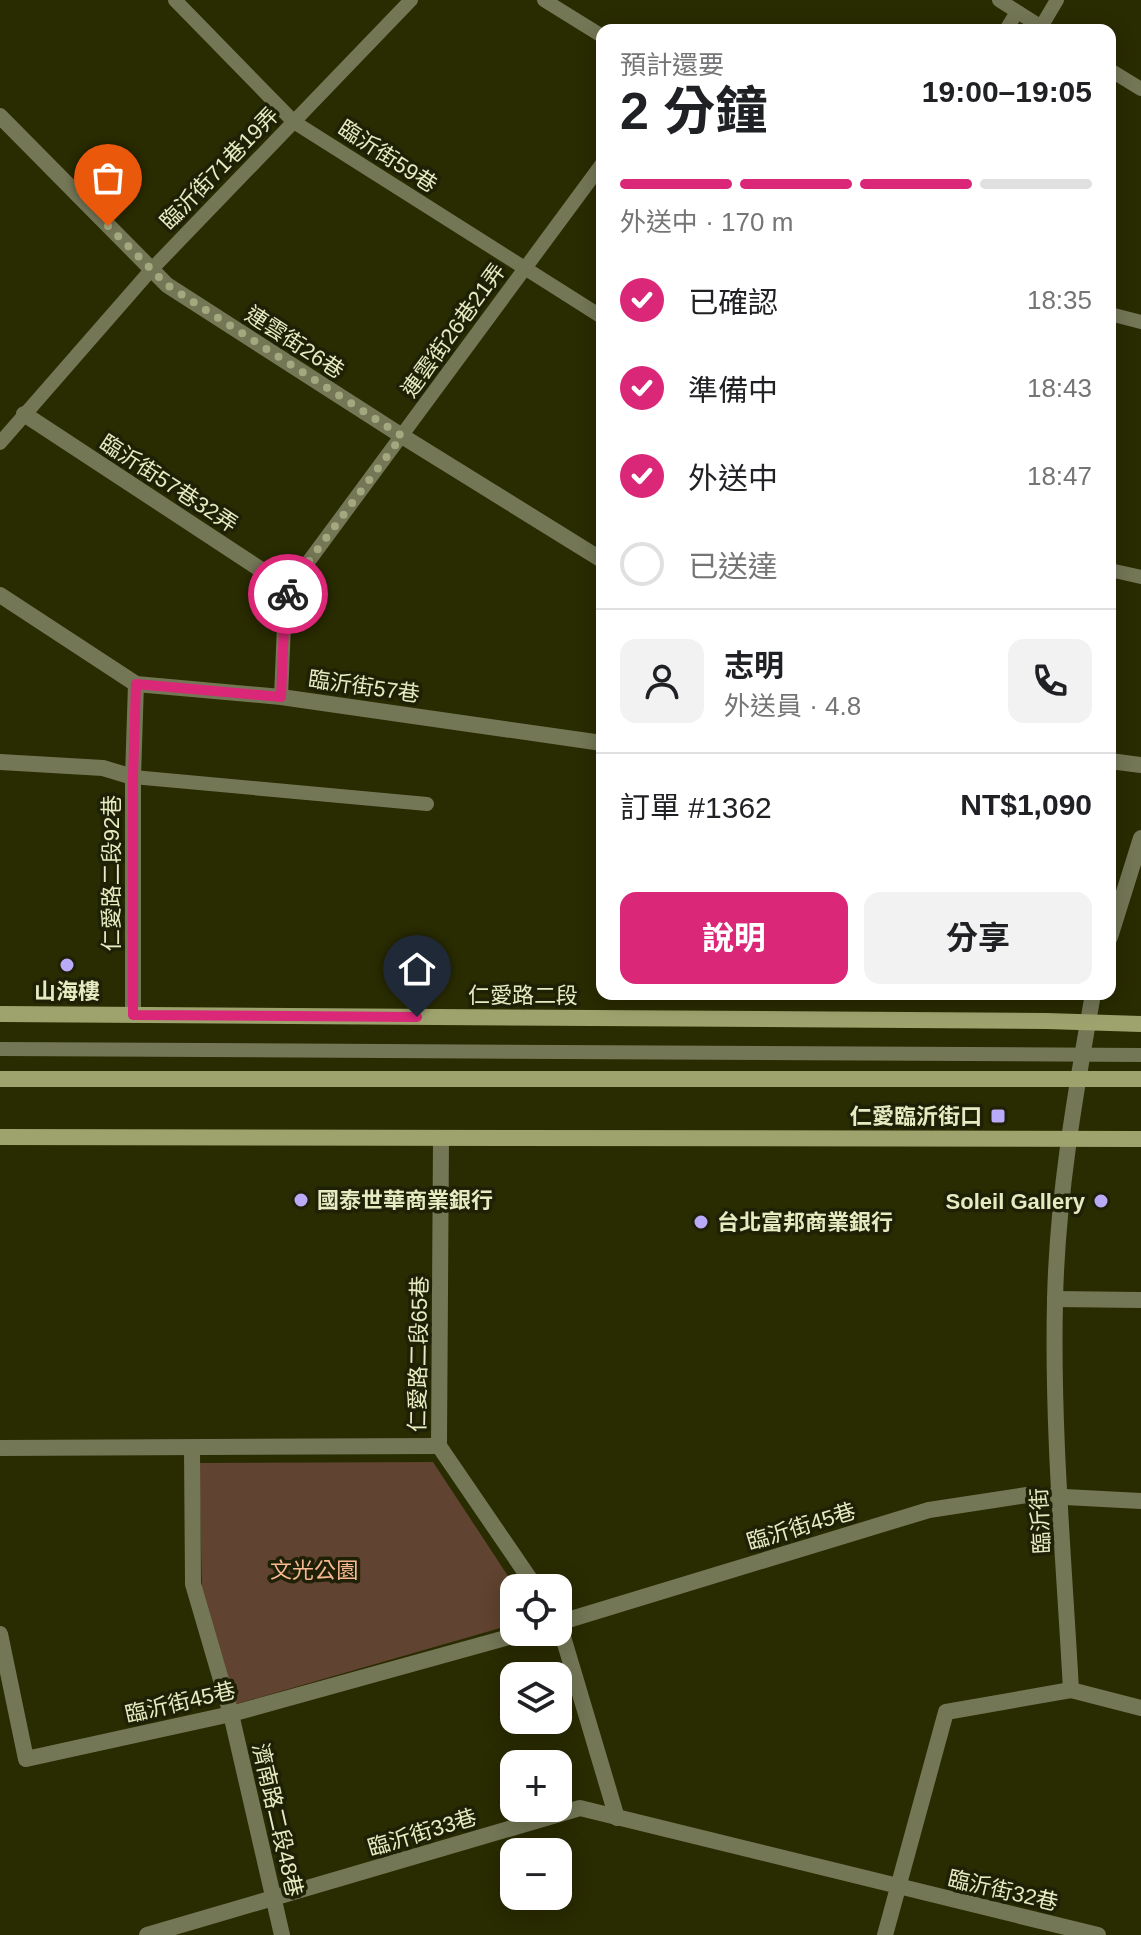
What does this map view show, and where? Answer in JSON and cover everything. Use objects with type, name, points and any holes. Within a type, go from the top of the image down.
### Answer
[{"type":"main road","name":"仁愛路二段","points":[[0,1014],[1141,1024]]},
{"type":"main road","points":[[0,1079],[1141,1079]]},
{"type":"main road","points":[[0,1137],[1141,1139]]},
{"type":"street","name":"連雲街26巷","points":[[0,116],[167,285],[596,556]]},
{"type":"street","name":"臨沂街57巷32弄","points":[[24,414],[289,588]]},
{"type":"street","name":"臨沂街57巷","points":[[0,595],[136,684],[281,697],[596,742]]},
{"type":"street","name":"仁愛路二段92巷","points":[[133,1015],[136,684]]},
{"type":"street","points":[[0,762],[103,768],[133,777]]},
{"type":"street","points":[[1116,762],[1141,765]]},
{"type":"street","points":[[1116,918],[1141,838]]},
{"type":"street","name":"臨沂街","points":[[1071,1690],[1055,1391],[1055,1299],[1069,1139],[1092,1000]]},
{"type":"street","name":"仁愛路二段65巷","points":[[441,1138],[439,1446],[526,1574]]},
{"type":"street","points":[[1055,1299],[1141,1300]]},
{"type":"street","points":[[0,1448],[439,1446]]},
{"type":"street","name":"濟南路二段48巷","points":[[192,1449],[193,1584],[231,1714],[282,1935]]},
{"type":"street","name":"臨沂街45巷","points":[[572,1618],[929,1510],[1027,1495],[1141,1501]]},
{"type":"street","name":"臨沂街45巷","points":[[0,1634],[26,1759],[231,1714],[500,1639]]},
{"type":"street","points":[[566,1646],[617,1818]]},
{"type":"street","points":[[885,1935],[946,1712],[1071,1690],[1141,1708]]},
{"type":"street","name":"臨沂街33巷","points":[[147,1935],[580,1808],[897,1887]]},
{"type":"street","name":"臨沂街32巷","points":[[897,1887],[1098,1935]]},
{"type":"lane","name":"臨沂街59巷","points":[[175,0],[294,122],[596,313]]},
{"type":"lane","name":"臨沂街71巷19弄","points":[[0,443],[151,270],[411,0]]},
{"type":"lane","points":[[544,0],[596,32]]},
{"type":"lane","points":[[999,0],[1036,24]]},
{"type":"lane","points":[[1045,24],[1057,0]]},
{"type":"lane","points":[[1010,24],[1017,12]]},
{"type":"lane","points":[[1116,74],[1141,89]]},
{"type":"lane","name":"連雲街26巷21弄","points":[[281,697],[289,588],[596,172]]},
{"type":"lane","points":[[1116,316],[1141,322]]},
{"type":"lane","points":[[1116,571],[1141,577]]},
{"type":"lane","points":[[133,777],[427,804]]},
{"type":"lane","points":[[0,1049],[1141,1055]]},
{"type":"green space","name":"文光公園","points":[[433,1462],[507,1574],[500,1574],[500,1628],[233,1705],[202,1589],[199,1463]]},
{"type":"way so far","points":[[108,226],[167,285],[402,436],[289,588],[288,594]]},
{"type":"place","name":"山海樓","points":[[67,965]]},
{"type":"place","name":"仁愛臨沂街口","points":[[998,1116]]},
{"type":"place","name":"國泰世華商業銀行","points":[[301,1200]]},
{"type":"place","name":"Soleil Gallery","points":[[1101,1201]]},
{"type":"place","name":"台北富邦商業銀行","points":[[701,1222]]},
{"type":"route","points":[[288,594],[281,697],[136,684],[133,1015],[417,1017]]}]
